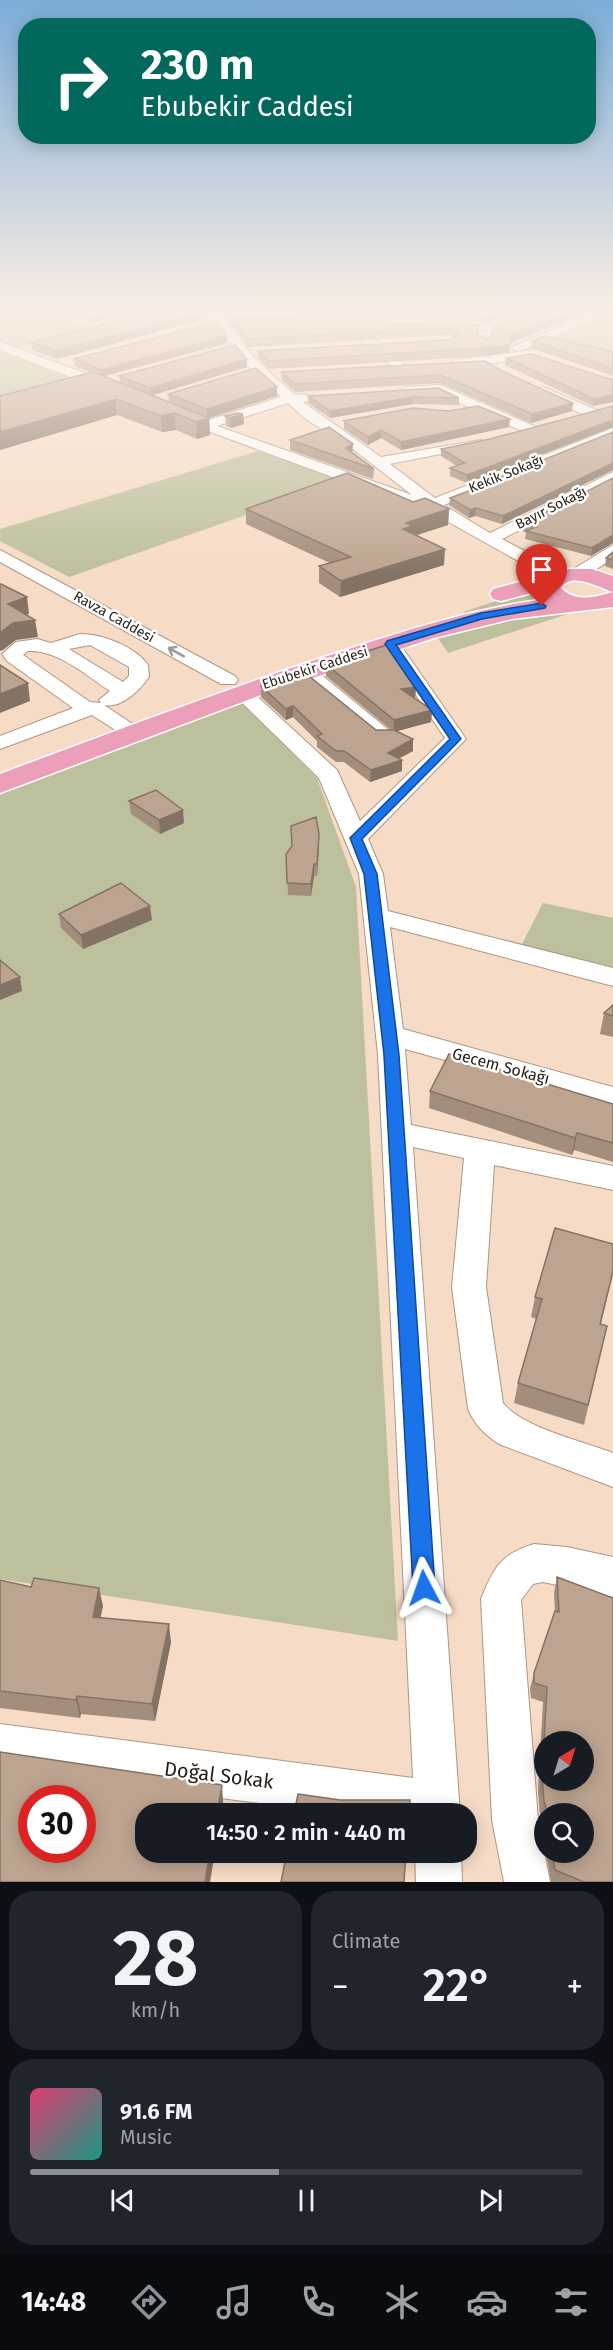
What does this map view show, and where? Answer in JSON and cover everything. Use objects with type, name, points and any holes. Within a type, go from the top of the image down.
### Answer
[{"type":"main road","points":[[574,603],[552,594],[550,584],[563,578],[601,578],[613,592]]},
{"type":"main road","name":"Ebubekir Caddesi","points":[[234,686],[305,671],[469,603],[563,578]]},
{"type":"main road","name":"Ebubekir Caddesi","points":[[0,784],[126,727],[234,686],[384,639],[481,616],[574,603],[591,604],[613,592]]},
{"type":"main road","name":"Ebubekir Caddesi","points":[[0,766],[126,727]]},
{"type":"street","points":[[205,426],[285,400]]},
{"type":"street","points":[[293,400],[327,428],[379,462],[438,508],[489,539],[563,578],[613,550]]},
{"type":"street","points":[[463,400],[534,428],[509,435]]},
{"type":"street","points":[[568,400],[600,412],[571,418]]},
{"type":"street","points":[[459,411],[479,407]]},
{"type":"street","points":[[173,413],[438,508]]},
{"type":"street","points":[[311,434],[347,422]]},
{"type":"street","name":"Kekik Sokağı","points":[[438,508],[613,432]]},
{"type":"street","points":[[379,462],[489,440]]},
{"type":"street","points":[[272,449],[293,441]]},
{"type":"street","name":"Bayır Sokağı","points":[[489,539],[613,477]]},
{"type":"street","name":"Ravza Caddesi","points":[[0,555],[234,686],[330,775],[371,874],[390,1035],[397,1133],[437,1803]]},
{"type":"street","points":[[0,742],[91,708],[124,692],[139,677],[138,665],[103,644],[87,638],[54,648]]},
{"type":"street","name":"Ebubekir Caddesi","points":[[356,838],[456,739],[384,639]]},
{"type":"street","points":[[124,692],[54,648],[32,645],[19,648],[12,654],[53,687],[126,727]]},
{"type":"street","points":[[305,671],[384,736]]},
{"type":"street","points":[[376,916],[613,977]]},
{"type":"street","name":"Gecem Sokağı","points":[[390,1035],[613,1097]]},
{"type":"street","points":[[397,1133],[613,1178]]},
{"type":"street","points":[[480,1149],[469,1287],[486,1409],[497,1423],[512,1432],[613,1470]]},
{"type":"street","points":[[527,1882],[515,1820],[501,1599],[513,1575],[523,1566],[536,1562],[595,1571],[613,1578]]},
{"type":"street","name":"Doğal Sokak","points":[[0,1746],[395,1803]]},
{"type":"street","points":[[438,1863],[439,1882]]},
{"type":"green space","points":[[258,451],[343,481],[69,577],[0,541],[0,529]]},
{"type":"green space","points":[[540,586],[551,598],[460,613]]},
{"type":"green space","points":[[583,609],[448,653],[435,634],[526,615]]},
{"type":"green space","points":[[239,701],[317,778],[356,887],[398,1641],[0,1579],[0,793]]},
{"type":"green space","points":[[543,903],[613,918],[613,970],[521,946]]},
{"type":"building","points":[[0,400],[113,400],[0,432]]},
{"type":"building","points":[[118,400],[163,400],[209,418],[196,422],[175,413],[161,416]]},
{"type":"building","points":[[183,400],[236,400],[207,409]]},
{"type":"building","points":[[314,400],[396,400],[330,411]]},
{"type":"building","points":[[499,400],[566,400],[573,403],[532,414]]},
{"type":"building","points":[[478,406],[510,419],[401,442],[381,430],[368,437],[344,421],[413,408],[449,411]]},
{"type":"building","points":[[613,406],[613,420],[467,475],[450,468],[465,463],[441,449],[490,439]]},
{"type":"building","points":[[243,414],[230,418],[225,416]]},
{"type":"building","points":[[329,427],[353,444],[346,448],[374,469],[290,440]]},
{"type":"building","points":[[613,432],[613,463],[503,516],[476,508],[470,510],[450,498],[488,484],[485,483]]},
{"type":"building","points":[[347,473],[413,502],[425,498],[449,509],[406,523],[412,526],[403,529],[445,549],[341,581],[319,566],[351,557],[246,509]]},
{"type":"building","points":[[613,478],[613,535],[592,548],[526,531],[536,527],[524,523]]},
{"type":"building","points":[[613,552],[613,560],[606,558]]},
{"type":"building","points":[[0,584],[27,597],[8,604],[35,620],[13,623],[0,633]]},
{"type":"building","points":[[387,645],[416,687],[401,689],[432,710],[394,720],[326,664]]},
{"type":"building","points":[[0,665],[28,683],[0,694]]},
{"type":"building","points":[[304,672],[376,730],[394,730],[413,739],[388,753],[402,760],[371,770],[344,751],[336,751],[317,736],[322,734],[293,706],[286,709],[261,686]]},
{"type":"building","points":[[156,790],[183,810],[159,820],[129,801]]},
{"type":"building","points":[[316,817],[319,834],[317,864],[314,864],[311,884],[287,883],[286,854],[292,846],[291,826]]},
{"type":"building","points":[[121,883],[150,906],[81,935],[59,914]]},
{"type":"building","points":[[0,960],[20,977],[0,985]]},
{"type":"building","points":[[613,1005],[613,1016],[604,1013]]},
{"type":"building","points":[[449,1054],[613,1104],[613,1143],[577,1133],[575,1138],[430,1091]]},
{"type":"building","points":[[555,1228],[613,1244],[613,1271],[600,1324],[607,1326],[588,1405],[518,1383],[542,1299],[535,1297]]},
{"type":"building","points":[[557,1577],[613,1598],[613,1882],[584,1882],[555,1870],[554,1863],[594,1863],[594,1803],[545,1803],[543,1791],[594,1791],[594,1731],[545,1731],[547,1687],[534,1683],[534,1673],[555,1611],[559,1612]]},
{"type":"building","points":[[34,1578],[99,1588],[93,1617],[169,1624],[152,1704],[77,1696],[76,1700],[0,1691],[0,1580],[31,1587]]},
{"type":"building","points":[[0,1752],[222,1785],[219,1803],[135,1803],[135,1863],[208,1863],[205,1882],[0,1882]]},
{"type":"building","points":[[298,1794],[340,1800],[410,1800],[410,1803],[296,1803]]},
{"type":"building","points":[[285,1863],[405,1863],[404,1882],[281,1882]]},
{"type":"route","points":[[424,1588],[392,1055],[371,874],[356,838],[456,739],[390,644],[452,623],[542,606]]}]
